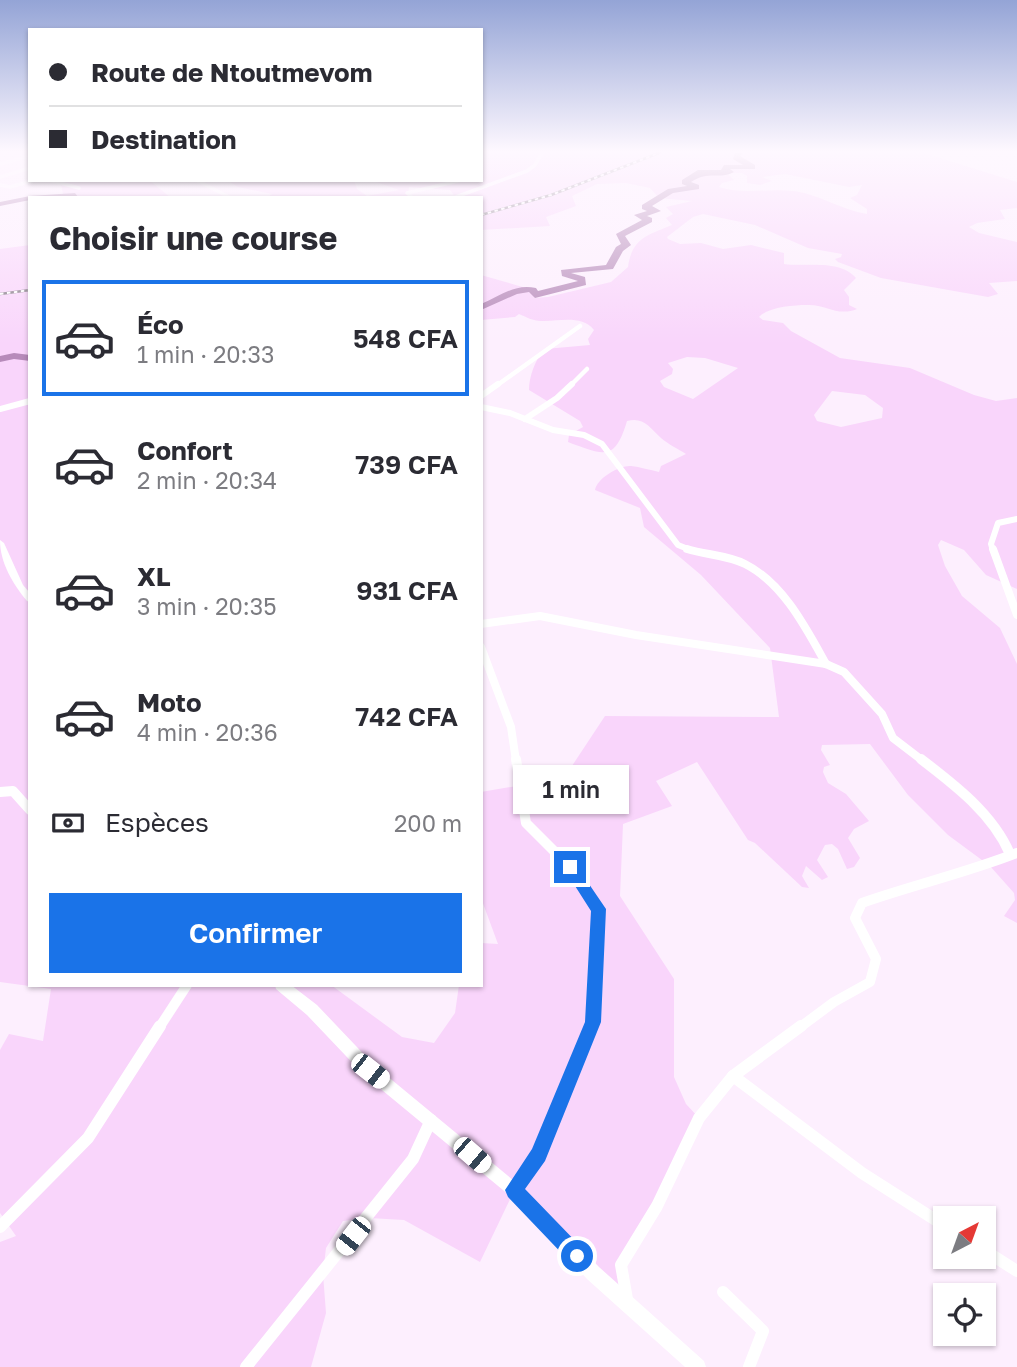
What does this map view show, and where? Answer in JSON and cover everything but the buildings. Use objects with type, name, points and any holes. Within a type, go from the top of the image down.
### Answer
[{"type":"street","points":[[483,395],[580,326]]},
{"type":"street","points":[[525,419],[557,398],[587,369]]},
{"type":"street","points":[[0,409],[28,402]]},
{"type":"street","points":[[483,408],[553,430],[584,435],[602,444],[678,545],[694,554],[745,564],[780,592],[826,664]]},
{"type":"street","points":[[1017,519],[998,523],[992,544],[1017,615]]},
{"type":"street","points":[[0,543],[10,568],[28,596]]},
{"type":"street","points":[[483,624],[540,616],[636,635],[826,664],[844,672],[882,714],[893,737],[951,782],[1001,833],[1013,853],[975,870],[907,887],[862,903],[855,918],[876,959],[870,982],[834,1002],[733,1076],[699,1118],[657,1206],[621,1265],[627,1302]]},
{"type":"street","points":[[483,652],[511,727],[526,823],[570,867],[598,909],[593,1022],[538,1155],[514,1190]]},
{"type":"street","points":[[0,792],[13,792],[28,808]]},
{"type":"street","points":[[0,1227],[88,1138],[186,987]]},
{"type":"street","points":[[283,987],[312,1010],[370,1071],[514,1190],[593,1273],[698,1367]]},
{"type":"street","points":[[733,1076],[862,1173],[933,1218]]},
{"type":"street","points":[[246,1367],[413,1159],[431,1119]]},
{"type":"street","points":[[996,1258],[1017,1272]]},
{"type":"street","points":[[723,1292],[763,1331],[761,1343],[749,1367]]},
{"type":"shaded area","points":[[483,217],[547,217],[550,226],[483,230]]},
{"type":"shaded area","points":[[694,217],[667,237],[680,244],[701,243],[723,249],[751,245],[784,253],[784,264],[832,266],[849,272],[856,278],[844,290],[849,297],[849,305],[857,309],[844,312],[814,305],[795,305],[763,314],[759,317],[763,320],[783,323],[791,331],[840,358],[910,368],[974,395],[996,401],[1017,398],[1017,589],[986,575],[964,550],[941,540],[938,545],[945,566],[962,596],[1000,628],[1017,664],[1017,923],[1004,916],[1015,900],[1014,893],[990,866],[948,835],[908,795],[870,744],[822,745],[821,750],[830,765],[824,767],[823,772],[828,783],[846,794],[869,821],[854,829],[848,838],[860,858],[854,867],[847,869],[838,849],[832,844],[825,845],[817,860],[828,877],[822,880],[806,866],[802,876],[809,888],[802,887],[755,843],[748,840],[697,762],[656,781],[672,806],[623,824],[620,896],[674,979],[674,1077],[686,1104],[699,1118],[621,1265],[627,1302],[514,1191],[480,1262],[404,1220],[369,1218],[343,1221],[326,1248],[323,1274],[326,1313],[311,1367],[0,1367],[0,1242],[16,1236],[0,1213],[0,1050],[9,1034],[43,1041],[51,989],[36,987],[334,987],[402,1037],[434,1043],[455,1013],[459,987],[483,987],[483,943],[498,944],[483,903],[483,792],[564,778],[605,716],[779,717],[770,648],[701,575],[644,527],[640,508],[595,490],[604,477],[621,468],[631,466],[659,472],[661,466],[686,454],[638,420],[627,421],[618,443],[607,452],[568,442],[569,435],[583,427],[580,421],[529,390],[533,368],[545,349],[590,345],[588,339],[594,330],[576,320],[538,321],[519,314],[515,317],[483,320],[483,276],[533,290],[534,298],[611,282],[628,267],[633,250],[642,239],[672,225],[666,218]],"holes":[[[687,357],[705,358],[738,368],[693,399],[664,387],[660,381],[672,374],[673,369],[668,363]],[[832,391],[865,395],[883,408],[882,418],[841,427],[817,421],[814,415]]]},
{"type":"shaded area","points":[[716,217],[1004,217],[1005,219],[977,223],[969,227],[979,233],[1017,242],[1017,281],[989,283],[998,294],[988,297],[881,278],[838,262],[835,259],[842,254],[808,248],[755,225]]},
{"type":"shaded area","points":[[28,245],[28,986],[0,982],[0,249]]},
{"type":"waterway","points":[[483,306],[520,290],[533,290],[535,295],[583,283],[582,279],[564,272],[610,267],[619,249],[626,245],[625,240],[619,236],[649,220],[642,217]]},
{"type":"waterway","points":[[0,359],[14,356],[28,358]]},
{"type":"railway","points":[[0,294],[28,290]]},
{"type":"route","points":[[570,867],[598,909],[593,1022],[538,1155],[514,1190],[577,1256]]}]
